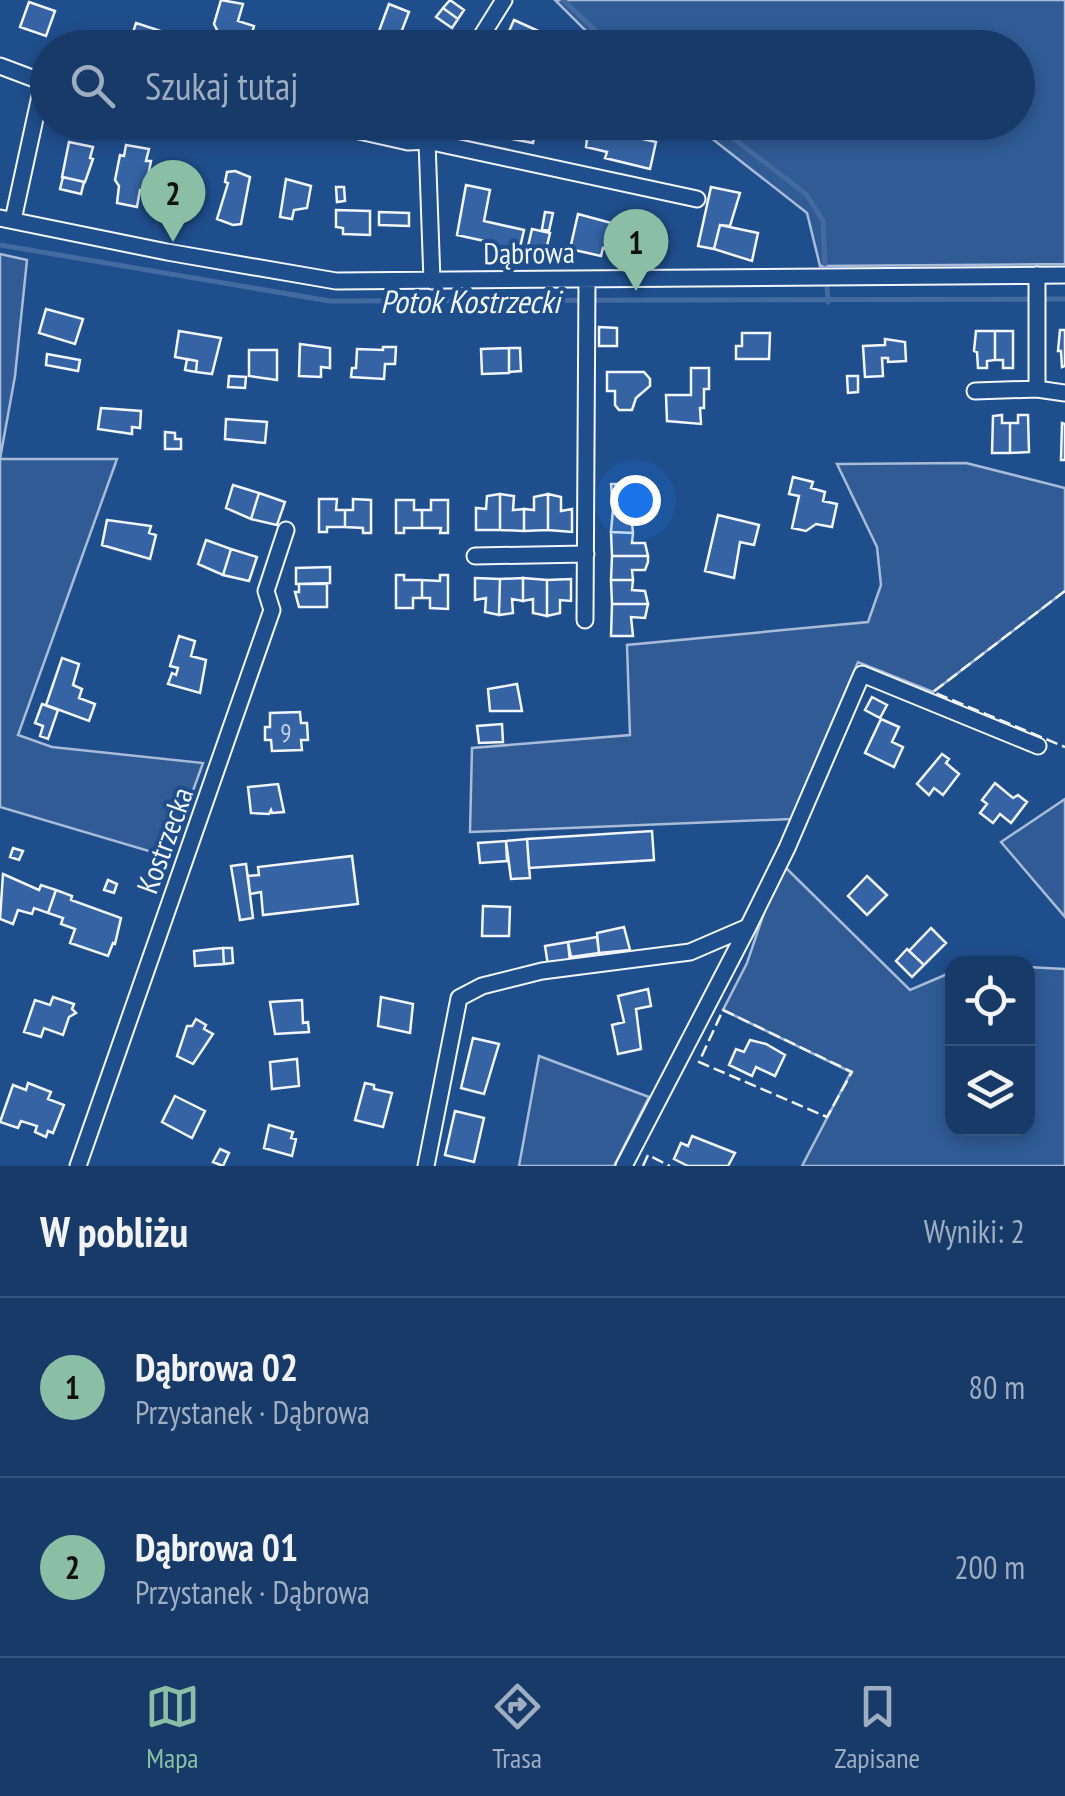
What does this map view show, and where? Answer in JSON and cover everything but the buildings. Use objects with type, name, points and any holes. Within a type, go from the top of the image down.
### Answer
[{"type":"street","points":[[485,30],[504,0]]},
{"type":"street","points":[[0,66],[30,77]]},
{"type":"street","points":[[6,219],[30,135]]},
{"type":"street","points":[[399,140],[427,141],[697,198]]},
{"type":"street","points":[[427,141],[432,280]]},
{"type":"street","name":"Dąbrowa","points":[[6,219],[336,281],[587,286],[1037,281],[1065,274]]},
{"type":"street","points":[[1037,281],[1037,390]]},
{"type":"street","points":[[585,620],[587,286]]},
{"type":"street","points":[[974,391],[1065,393]]},
{"type":"street","name":"Kostrzecka","points":[[78,1166],[272,610],[266,590],[286,530]]},
{"type":"street","points":[[475,556],[586,554]]},
{"type":"street","points":[[624,1166],[748,927],[862,674],[1038,746]]},
{"type":"street","points":[[426,1166],[459,998],[482,986],[542,971],[690,952],[748,927]]},
{"type":"shaded area","points":[[555,0],[1065,0],[1065,264],[820,266],[807,213],[714,140],[1035,140],[1035,30],[585,30]]},
{"type":"shaded area","points":[[0,254],[27,260],[15,376],[0,459]]},
{"type":"shaded area","points":[[0,459],[117,459],[18,735],[52,747],[203,763],[169,857],[0,807]]},
{"type":"shaded area","points":[[966,463],[1065,488],[1065,591],[933,692],[858,662],[791,819],[470,832],[472,748],[630,735],[627,645],[868,622],[881,585],[877,547],[837,464]]},
{"type":"shaded area","points":[[1065,799],[1065,917],[1001,842]]},
{"type":"shaded area","points":[[786,868],[910,990],[945,975],[945,1136],[1035,1136],[1035,967],[1065,969],[1065,1166],[802,1166],[851,1072],[723,1010],[747,963],[767,904]]},
{"type":"shaded area","points":[[539,1056],[649,1097],[614,1166],[519,1166]]},
{"type":"waterway","points":[[563,0],[595,30]]},
{"type":"waterway","points":[[735,140],[807,195],[823,221],[825,264]]},
{"type":"waterway","name":"Potok Kostrzecki","points":[[0,245],[330,301],[1065,299]]},
{"type":"waterway","points":[[827,288],[828,302]]},
{"type":"fence","points":[[1065,591],[933,692],[1065,747]]},
{"type":"fence","points":[[723,1010],[852,1072],[827,1117],[699,1062],[723,1010]]},
{"type":"fence","points":[[643,1166],[648,1155],[670,1166]]},
{"type":"place","name":"Dąbrowa 01","points":[[173,242]]},
{"type":"place","name":"Dąbrowa 02","points":[[636,291]]}]
